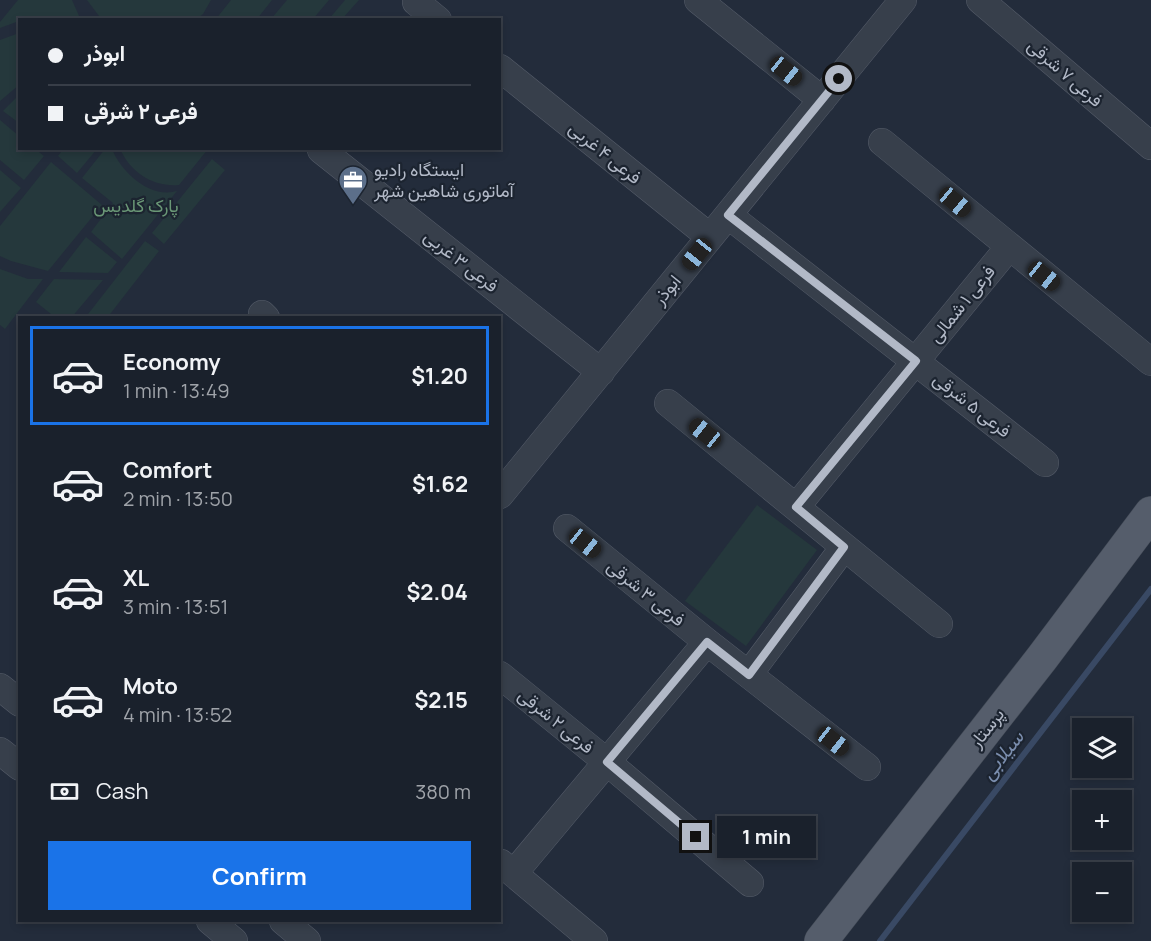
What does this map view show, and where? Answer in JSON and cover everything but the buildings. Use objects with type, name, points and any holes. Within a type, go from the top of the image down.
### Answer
[{"type":"main road","name":"پرستار","points":[[822,941],[1036,666],[1151,513]]},
{"type":"street","points":[[698,0],[822,100]]},
{"type":"street","name":"ابوذر","points":[[501,494],[903,0]]},
{"type":"street","name":"فرعی ۷ شرقی","points":[[980,0],[1151,146]]},
{"type":"street","points":[[416,2],[436,18]]},
{"type":"street","name":"فرعی ۴ غربی","points":[[501,69],[710,237]]},
{"type":"street","points":[[882,142],[1151,362]]},
{"type":"street","name":"فرعی ۳ غربی","points":[[321,150],[601,372]]},
{"type":"street","name":"فرعی ۵ شرقی","points":[[728,215],[1045,463]]},
{"type":"street","name":"فرعی ۱ شمالی","points":[[796,507],[1009,247]]},
{"type":"street","points":[[668,403],[939,624]]},
{"type":"street","name":"فرعی ۳ شرقی","points":[[567,528],[707,642],[867,767]]},
{"type":"street","points":[[749,675],[844,547]]},
{"type":"street","points":[[594,941],[507,867],[607,762],[707,642]]},
{"type":"street","name":"فرعی ۲ شرقی","points":[[501,676],[750,883]]},
{"type":"street","points":[[0,687],[18,701]]},
{"type":"street","points":[[0,751],[18,765]]},
{"type":"street","points":[[211,922],[234,941]]},
{"type":"street","points":[[284,922],[307,941]]},
{"type":"green space","points":[[18,0],[72,0],[80,18],[18,18],[18,21],[0,28],[0,22]]},
{"type":"green space","points":[[87,0],[211,0],[198,18],[100,18]]},
{"type":"green space","points":[[231,0],[272,0],[258,18],[217,18]]},
{"type":"green space","points":[[287,0],[329,0],[314,18],[272,18]]},
{"type":"green space","points":[[345,0],[359,0],[343,18],[330,18]]},
{"type":"green space","points":[[18,33],[18,86],[0,101],[0,40]]},
{"type":"green space","points":[[18,96],[18,122],[3,111]]},
{"type":"green space","points":[[0,120],[18,135],[18,150],[36,150],[44,156],[24,180],[0,160]]},
{"type":"green space","name":"پارک گلدیس","points":[[62,150],[96,150],[77,173],[58,156]]},
{"type":"green space","name":"پارک گلدیس","points":[[104,150],[112,150],[129,175],[138,182],[157,191],[177,191],[122,259],[91,232],[113,203],[82,178]]},
{"type":"green space","name":"پارک گلدیس","points":[[121,150],[207,150],[179,185],[160,184],[144,177],[125,158]]},
{"type":"green space","name":"پارک گلدیس","points":[[212,159],[225,170],[164,244],[152,233]]},
{"type":"green space","name":"پارک گلدیس","points":[[51,162],[102,205],[48,271],[0,256],[0,226]]},
{"type":"green space","points":[[0,170],[21,188],[0,212]]},
{"type":"green space","name":"پارک گلدیس","points":[[86,237],[117,262],[108,273],[59,272]]},
{"type":"green space","name":"پارک گلدیس","points":[[145,241],[159,251],[109,316],[87,316]]},
{"type":"green space","points":[[0,269],[28,279],[43,279],[5,329],[0,325]]},
{"type":"green space","points":[[54,279],[103,280],[73,316],[54,316],[36,302]]},
{"type":"green space","points":[[757,505],[817,550],[746,646],[685,601]]},
{"type":"waterway","name":"سیلابی","points":[[880,941],[1151,589]]},
{"type":"place","name":"ایستگاه رادیو آماتوری شاهین شهر","points":[[353,206]]},
{"type":"route","points":[[696,837],[607,762],[707,642],[749,675],[844,547],[796,507],[916,361],[728,215],[839,79]]}]
